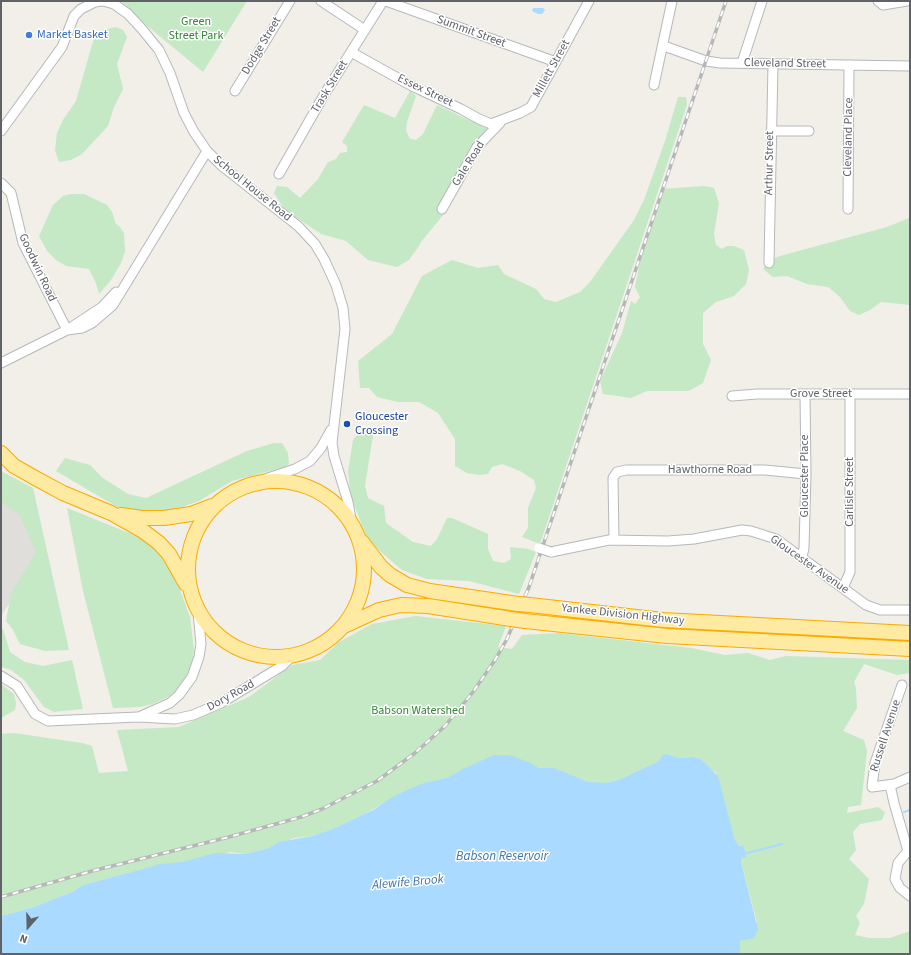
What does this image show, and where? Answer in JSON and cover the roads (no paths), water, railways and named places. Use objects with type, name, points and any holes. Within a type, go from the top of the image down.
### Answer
[{"type":"highway","points":[[1,453],[14,466]]},
{"type":"highway","points":[[1,458],[63,493],[111,513],[143,531],[159,543],[179,569],[198,612],[218,636],[242,650],[268,656],[292,656],[324,642],[342,627],[357,604],[363,584],[364,566],[355,531]]},
{"type":"highway","name":"Yankee Division Highway","points":[[256,482],[286,481],[315,489],[340,508],[381,567],[407,585],[430,591],[524,605],[670,620],[910,633]]},
{"type":"highway","points":[[191,595],[187,574],[188,554],[198,527],[213,506],[228,494],[256,482]]},
{"type":"highway","points":[[111,513],[142,518],[164,518],[191,514],[213,506]]},
{"type":"highway","name":"Yankee Division Highway","points":[[342,627],[379,610],[401,605],[428,606],[518,620],[667,636],[910,649]]},
{"type":"street","name":"School House Road","points":[[1,130],[62,47],[66,40],[74,16],[88,4],[103,1],[114,4],[128,14],[159,50],[170,73],[184,113],[194,132],[207,151],[222,166],[298,226],[315,244],[336,285],[342,308],[344,329],[332,443],[334,456],[355,531]]},
{"type":"street","name":"Dodge Street","points":[[235,91],[290,1]]},
{"type":"street","points":[[321,1],[365,30]]},
{"type":"street","name":"Trask Street","points":[[279,174],[351,52],[384,1]]},
{"type":"street","name":"Summit Street","points":[[384,1],[556,62]]},
{"type":"street","name":"Millett Street","points":[[501,122],[531,107],[589,1]]},
{"type":"street","points":[[654,85],[664,46],[672,1]]},
{"type":"street","points":[[742,63],[762,1]]},
{"type":"street","points":[[878,1],[884,5],[906,1]]},
{"type":"street","name":"Cleveland Street","points":[[664,46],[706,60],[742,63],[910,66]]},
{"type":"street","name":"Essex Street","points":[[351,52],[479,120],[491,124],[501,122]]},
{"type":"street","name":"Arthur Street","points":[[769,263],[773,64]]},
{"type":"street","name":"Cleveland Place","points":[[848,209],[849,65]]},
{"type":"street","name":"Gale Road","points":[[442,209],[477,147],[501,122]]},
{"type":"street","points":[[771,131],[808,131]]},
{"type":"street","points":[[1,363],[67,330],[82,327],[103,314],[113,305],[123,290],[134,268],[207,151]]},
{"type":"street","name":"Goodwin Road","points":[[1,183],[11,193],[18,230],[23,243],[67,330]]},
{"type":"street","name":"Gloucester Place","points":[[802,557],[804,548],[806,474],[805,394]]},
{"type":"street","name":"Carlisle Street","points":[[843,588],[850,572],[850,394]]},
{"type":"street","name":"Grove Street","points":[[732,396],[910,394]]},
{"type":"street","name":"School House Road","points":[[256,482],[295,469],[310,461],[321,448],[333,427]]},
{"type":"street","name":"Hawthorne Road","points":[[614,540],[613,478],[615,474],[626,470],[742,470],[806,474]]},
{"type":"street","name":"Gloucester Avenue","points":[[539,548],[551,552],[614,540],[668,541],[694,539],[742,530],[751,531],[776,539],[872,608],[885,611],[910,610]]},
{"type":"street","name":"Dory Road","points":[[138,717],[170,703],[180,695],[192,678],[199,657],[201,644],[198,612]]},
{"type":"street","name":"Dory Road","points":[[1,676],[17,686],[35,714],[48,721],[138,717],[175,719],[209,710],[282,666],[292,656]]},
{"type":"street","name":"Russell Avenue","points":[[890,785],[872,787],[875,763],[902,685]]},
{"type":"street","points":[[910,777],[890,785],[909,851],[898,862],[895,879],[900,888],[910,896]]},
{"type":"water","points":[[533,8],[543,8],[545,10],[542,14],[538,14],[532,11]]},
{"type":"water","name":"Babson Reservoir","points":[[667,754],[679,758],[694,757],[701,759],[718,776],[735,840],[739,846],[743,845],[745,851],[746,857],[742,858],[741,862],[758,929],[754,938],[740,941],[740,954],[1,954],[1,916],[34,907],[74,891],[83,885],[161,864],[183,862],[215,853],[245,854],[269,848],[279,842],[312,836],[333,829],[373,810],[405,791],[421,784],[447,778],[494,755],[509,755],[531,763],[538,768],[554,768],[588,782],[607,783],[621,779],[659,761],[663,755]]},
{"type":"waterway","points":[[904,812],[910,810]]},
{"type":"waterway","name":"Alewife Brook","points":[[744,854],[782,844]]},
{"type":"railway","points":[[1,897],[92,871],[229,837],[301,817],[322,809],[377,781],[415,753],[445,726],[473,692],[495,660],[507,639],[529,587],[726,1]]},
{"type":"place","name":"Market Basket","points":[[29,35]]},
{"type":"place","name":"Gloucester Crossing","points":[[347,424]]},
{"type":"park label","name":"Green Street Park","points":[[196,29]]},
{"type":"park label","name":"Babson Watershed","points":[[418,711]]}]
